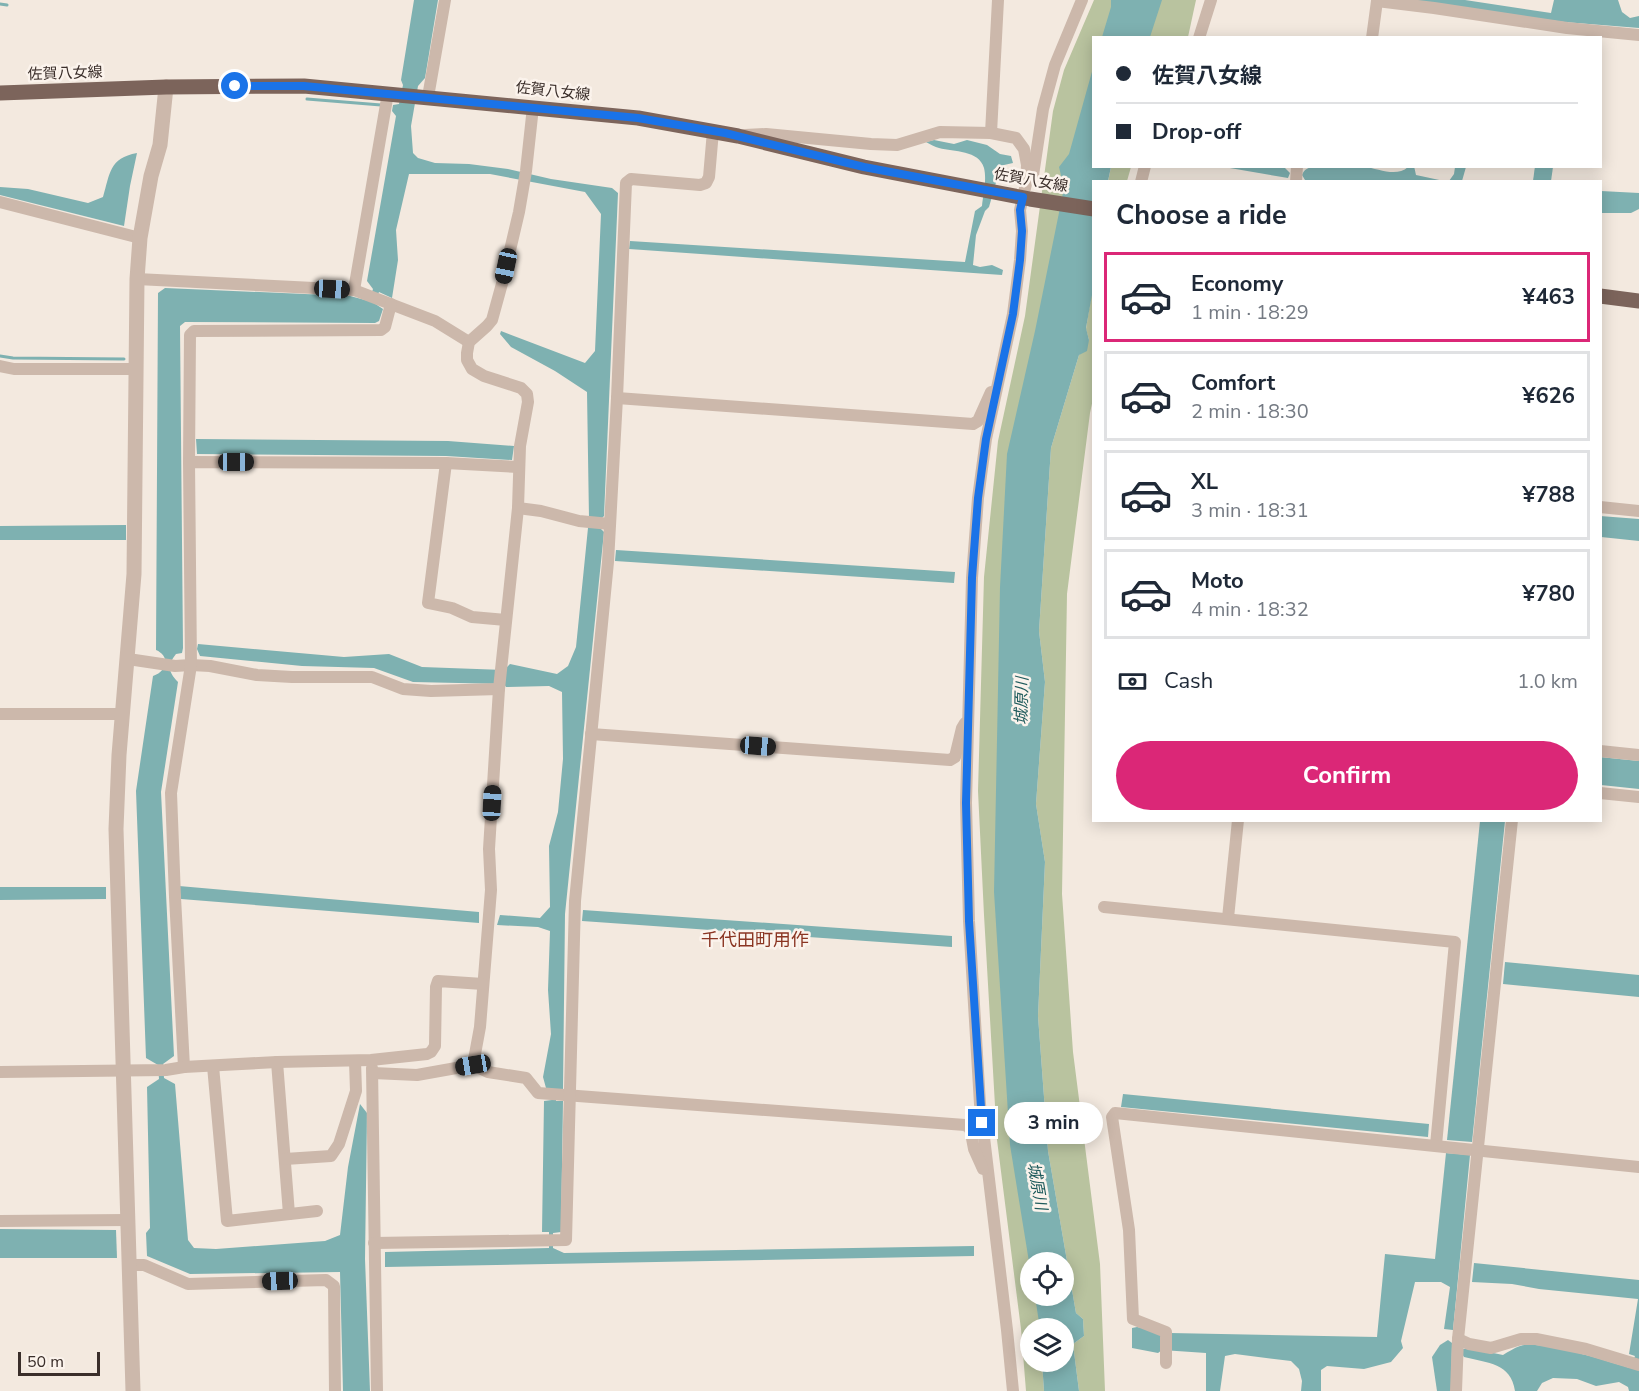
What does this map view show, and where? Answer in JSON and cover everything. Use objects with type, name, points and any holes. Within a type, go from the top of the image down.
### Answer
[{"type":"main road","name":"佐賀八女線","points":[[0,93],[166,87],[304,86],[638,118],[738,136],[864,167],[1092,209]]},
{"type":"main road","points":[[1602,296],[1639,301]]},
{"type":"street","points":[[424,97],[446,0]]},
{"type":"street","points":[[992,133],[998,0]]},
{"type":"street","points":[[1013,1391],[980,1104],[969,921],[966,803],[972,578],[978,498],[986,439],[1013,314],[1022,231],[1020,210],[1031,188],[1043,110],[1055,65],[1082,0]]},
{"type":"street","points":[[1201,36],[1211,0]]},
{"type":"street","points":[[1372,36],[1372,1],[1567,28],[1639,35]]},
{"type":"street","points":[[133,1391],[116,829],[119,756],[134,574],[137,279],[140,238],[151,176],[160,145],[166,87]]},
{"type":"street","points":[[354,290],[393,94]]},
{"type":"street","points":[[473,1065],[480,1027],[491,890],[489,849],[499,687],[518,508],[520,446],[528,402],[527,394],[521,388],[483,376],[472,369],[467,360],[467,353],[469,342],[492,320],[503,280],[519,212],[533,107]]},
{"type":"street","points":[[374,1244],[566,1240],[574,901],[608,562],[602,523],[617,398],[626,183],[631,179],[700,185],[706,183],[709,177],[713,131]]},
{"type":"street","points":[[738,136],[766,134],[897,145],[940,132],[992,133],[1016,138],[1024,149],[1027,165],[1027,198]]},
{"type":"street","points":[[0,201],[140,238]]},
{"type":"street","points":[[137,279],[354,290],[435,321],[469,342]]},
{"type":"street","points":[[184,1067],[171,794],[191,665],[190,335],[194,331],[381,330],[385,327],[391,304]]},
{"type":"street","points":[[0,366],[15,369],[136,369]]},
{"type":"street","points":[[617,398],[973,424],[978,422],[990,393],[998,386]]},
{"type":"street","points":[[189,462],[446,463],[519,467]]},
{"type":"street","points":[[446,463],[428,603],[452,608],[472,617],[506,620]]},
{"type":"street","points":[[1602,507],[1639,511]]},
{"type":"street","points":[[518,508],[541,511],[579,521],[602,523]]},
{"type":"street","points":[[128,659],[175,666],[210,666],[257,675],[372,677],[403,689],[412,690],[499,687]]},
{"type":"street","points":[[0,714],[122,714]]},
{"type":"street","points":[[591,734],[950,760],[955,757],[962,729],[969,717]]},
{"type":"street","points":[[1602,751],[1639,755]]},
{"type":"street","points":[[1602,793],[1639,797]]},
{"type":"street","points":[[1228,918],[1238,822]]},
{"type":"street","points":[[1456,1391],[1458,1339],[1512,822]]},
{"type":"street","points":[[1104,907],[1455,942],[1436,1145]]},
{"type":"street","points":[[372,1067],[431,1052],[435,1046],[438,981],[483,984]]},
{"type":"street","points":[[0,1072],[161,1071],[213,1065],[356,1061],[372,1067],[417,1076],[473,1065],[488,1072],[526,1078],[538,1093],[554,1095],[966,1125],[970,1128],[974,1149],[988,1180]]},
{"type":"street","points":[[285,1159],[331,1156],[339,1144],[356,1091],[356,1061]]},
{"type":"street","points":[[277,1062],[289,1214]]},
{"type":"street","points":[[213,1065],[227,1221],[317,1211]]},
{"type":"street","points":[[372,1067],[377,1391]]},
{"type":"street","points":[[1166,1363],[1166,1332],[1133,1319],[1129,1230],[1112,1117],[1116,1113],[1639,1167]]},
{"type":"street","points":[[0,1221],[128,1220]]},
{"type":"street","points":[[129,1265],[144,1265],[188,1284],[326,1280],[334,1287],[335,1391]]},
{"type":"street","points":[[1458,1339],[1469,1344],[1491,1348],[1521,1339],[1536,1339],[1586,1349],[1635,1364]]},
{"type":"green space","points":[[1094,0],[1111,0],[1110,36],[1092,36],[1092,100],[1072,184],[1018,452],[1029,1252],[1020,1252],[1020,1306],[1041,1306],[1040,1318],[1020,1318],[1020,1321],[997,1140],[978,791],[984,577],[998,441],[1025,316],[1053,111],[1064,70]]},
{"type":"green space","points":[[1157,0],[1196,0],[1188,36],[1147,36]]},
{"type":"green space","points":[[1111,168],[1131,168],[1127,180],[1108,180]]},
{"type":"green space","points":[[1092,290],[1092,404],[1067,594],[1062,894],[1073,1052],[1100,1264],[1105,1391],[1079,1391],[1074,1343],[1084,1336],[1083,1319],[1076,1313],[1074,1252],[1065,1252],[1048,1151],[1038,1016],[1045,862],[1036,804],[1045,682],[1039,631],[1051,448],[1079,355],[1089,340],[1086,329]]},
{"type":"green space","points":[[1024,1372],[1043,1372],[1044,1391],[1026,1391]]},
{"type":"water","points":[[414,0],[438,0],[425,78],[418,86],[411,126],[413,153],[418,158],[435,163],[508,169],[551,179],[612,188],[618,193],[604,516],[600,520],[600,528],[604,532],[565,914],[563,1090],[556,1091],[556,1101],[563,1101],[561,1232],[553,1233],[553,1248],[564,1253],[974,1246],[974,1256],[385,1267],[385,1252],[549,1248],[549,1232],[542,1232],[544,1101],[552,1100],[552,1089],[546,1088],[543,1077],[551,1034],[548,990],[550,931],[538,927],[497,925],[500,915],[540,918],[550,907],[549,846],[558,812],[563,759],[562,692],[549,686],[506,687],[504,684],[413,682],[374,668],[302,666],[200,656],[197,649],[198,644],[344,657],[389,654],[422,667],[504,670],[510,664],[557,674],[568,666],[576,647],[589,518],[587,392],[511,347],[500,334],[501,331],[585,363],[595,351],[601,214],[585,192],[490,174],[409,174],[396,230],[398,260],[392,298],[379,292],[374,303],[383,309],[379,321],[375,323],[185,322],[180,326],[183,648],[182,653],[176,654],[170,665],[172,675],[178,682],[161,792],[174,1056],[163,1064],[164,1078],[175,1084],[188,1240],[194,1248],[216,1249],[325,1241],[340,1235],[348,1167],[360,1104],[367,1113],[365,1259],[370,1391],[343,1391],[340,1272],[190,1274],[147,1256],[146,1233],[150,1228],[147,1087],[159,1079],[158,1065],[146,1058],[136,791],[153,676],[162,671],[165,663],[164,656],[156,650],[158,293],[165,288],[350,296],[369,301],[373,289],[367,281],[396,116],[392,111],[393,105],[399,104],[403,85],[401,80]]},
{"type":"water","points":[[1111,0],[1162,0],[1150,36],[1102,36]]},
{"type":"water","points":[[1405,0],[1465,0],[1551,13],[1554,0],[1618,0],[1622,12],[1630,18],[1639,16],[1639,28],[1564,22]]},
{"type":"water","name":"城原川","points":[[1092,72],[1092,168],[1111,168],[1108,180],[1092,180],[1092,295],[1086,328],[1089,340],[1087,351],[1079,355],[1051,448],[1039,631],[1045,682],[1036,804],[1045,862],[1038,1016],[1048,1151],[1065,1252],[1027,1252],[1010,1145],[994,892],[1000,587],[1007,454],[1064,188],[1059,167],[1069,154]]},
{"type":"water","points":[[934,140],[954,144],[967,140],[987,145],[1000,154],[1011,156],[1013,163],[1004,165],[976,235],[973,265],[980,267],[992,265],[1003,270],[1002,275],[629,249],[630,241],[965,262],[975,211],[982,206],[984,168],[981,162],[972,155],[939,148],[926,142]]},
{"type":"water","points":[[137,153],[124,226],[0,195],[0,187],[28,189],[88,203],[103,197],[109,174],[116,163],[128,155]]},
{"type":"water","points":[[1230,168],[1285,168],[1290,173],[1288,178]]},
{"type":"water","points":[[1310,168],[1370,168],[1392,172],[1414,168],[1416,175],[1439,180],[1305,180],[1302,175]]},
{"type":"water","points":[[1455,168],[1466,168],[1462,180],[1450,180]]},
{"type":"water","points":[[1535,168],[1553,168],[1551,180],[1533,180]]},
{"type":"water","points":[[1602,191],[1639,193],[1639,209],[1631,213],[1602,213]]},
{"type":"water","points":[[196,439],[448,441],[514,446],[512,460],[446,456],[197,454]]},
{"type":"water","points":[[1602,516],[1639,519],[1639,541],[1602,537]]},
{"type":"water","points":[[126,525],[126,540],[0,540],[0,526]]},
{"type":"water","points":[[616,550],[955,572],[954,583],[615,561]]},
{"type":"water","points":[[1602,757],[1639,761],[1639,789],[1602,785]]},
{"type":"water","points":[[1480,822],[1505,822],[1472,1142],[1447,1140]]},
{"type":"water","points":[[179,886],[479,912],[479,923],[181,899]]},
{"type":"water","points":[[0,887],[106,887],[106,899],[0,900]]},
{"type":"water","points":[[583,910],[952,936],[952,947],[582,921]]},
{"type":"water","points":[[1505,962],[1639,975],[1639,997],[1503,984]]},
{"type":"water","points":[[1123,1094],[1429,1124],[1428,1137],[1121,1107]]},
{"type":"water","points":[[1446,1153],[1470,1155],[1453,1330],[1444,1329],[1450,1287],[1441,1282],[1415,1282],[1401,1341],[1403,1348],[1391,1362],[1364,1369],[1327,1366],[1321,1370],[1321,1391],[1301,1391],[1302,1381],[1299,1369],[1291,1361],[1235,1354],[1225,1356],[1220,1391],[1206,1391],[1206,1353],[1162,1350],[1158,1353],[1132,1348],[1132,1328],[1137,1327],[1170,1333],[1377,1337],[1385,1254],[1435,1259]]},
{"type":"water","points":[[0,1229],[116,1230],[117,1258],[0,1258]]},
{"type":"water","points":[[1474,1263],[1639,1280],[1639,1391],[1629,1391],[1628,1387],[1619,1382],[1596,1386],[1577,1379],[1553,1378],[1542,1383],[1537,1391],[1515,1391],[1509,1375],[1497,1366],[1464,1357],[1461,1352],[1463,1349],[1469,1348],[1503,1355],[1518,1347],[1529,1345],[1557,1348],[1630,1368],[1635,1356],[1629,1354],[1638,1299],[1512,1284],[1472,1282]]},
{"type":"water","points":[[1074,1301],[1076,1313],[1083,1319],[1084,1336],[1074,1343],[1074,1318],[1038,1318],[1037,1306],[1074,1306]]},
{"type":"water","points":[[1448,1340],[1452,1343],[1451,1391],[1437,1391],[1432,1357],[1440,1345]]},
{"type":"water","points":[[1074,1352],[1079,1391],[1044,1391],[1043,1372],[1074,1372]]},
{"type":"waterway","points":[[0,4],[7,5]]},
{"type":"waterway","points":[[307,99],[381,105]]},
{"type":"waterway","points":[[0,356],[124,359]]},
{"type":"district","name":"千代田町用作","points":[[755,940]]},
{"type":"route","points":[[235,86],[304,86],[638,118],[725,133],[864,167],[1023,197],[1020,210],[1022,231],[1020,260],[1013,314],[986,439],[978,498],[972,578],[966,803],[969,921],[982,1123]]}]
